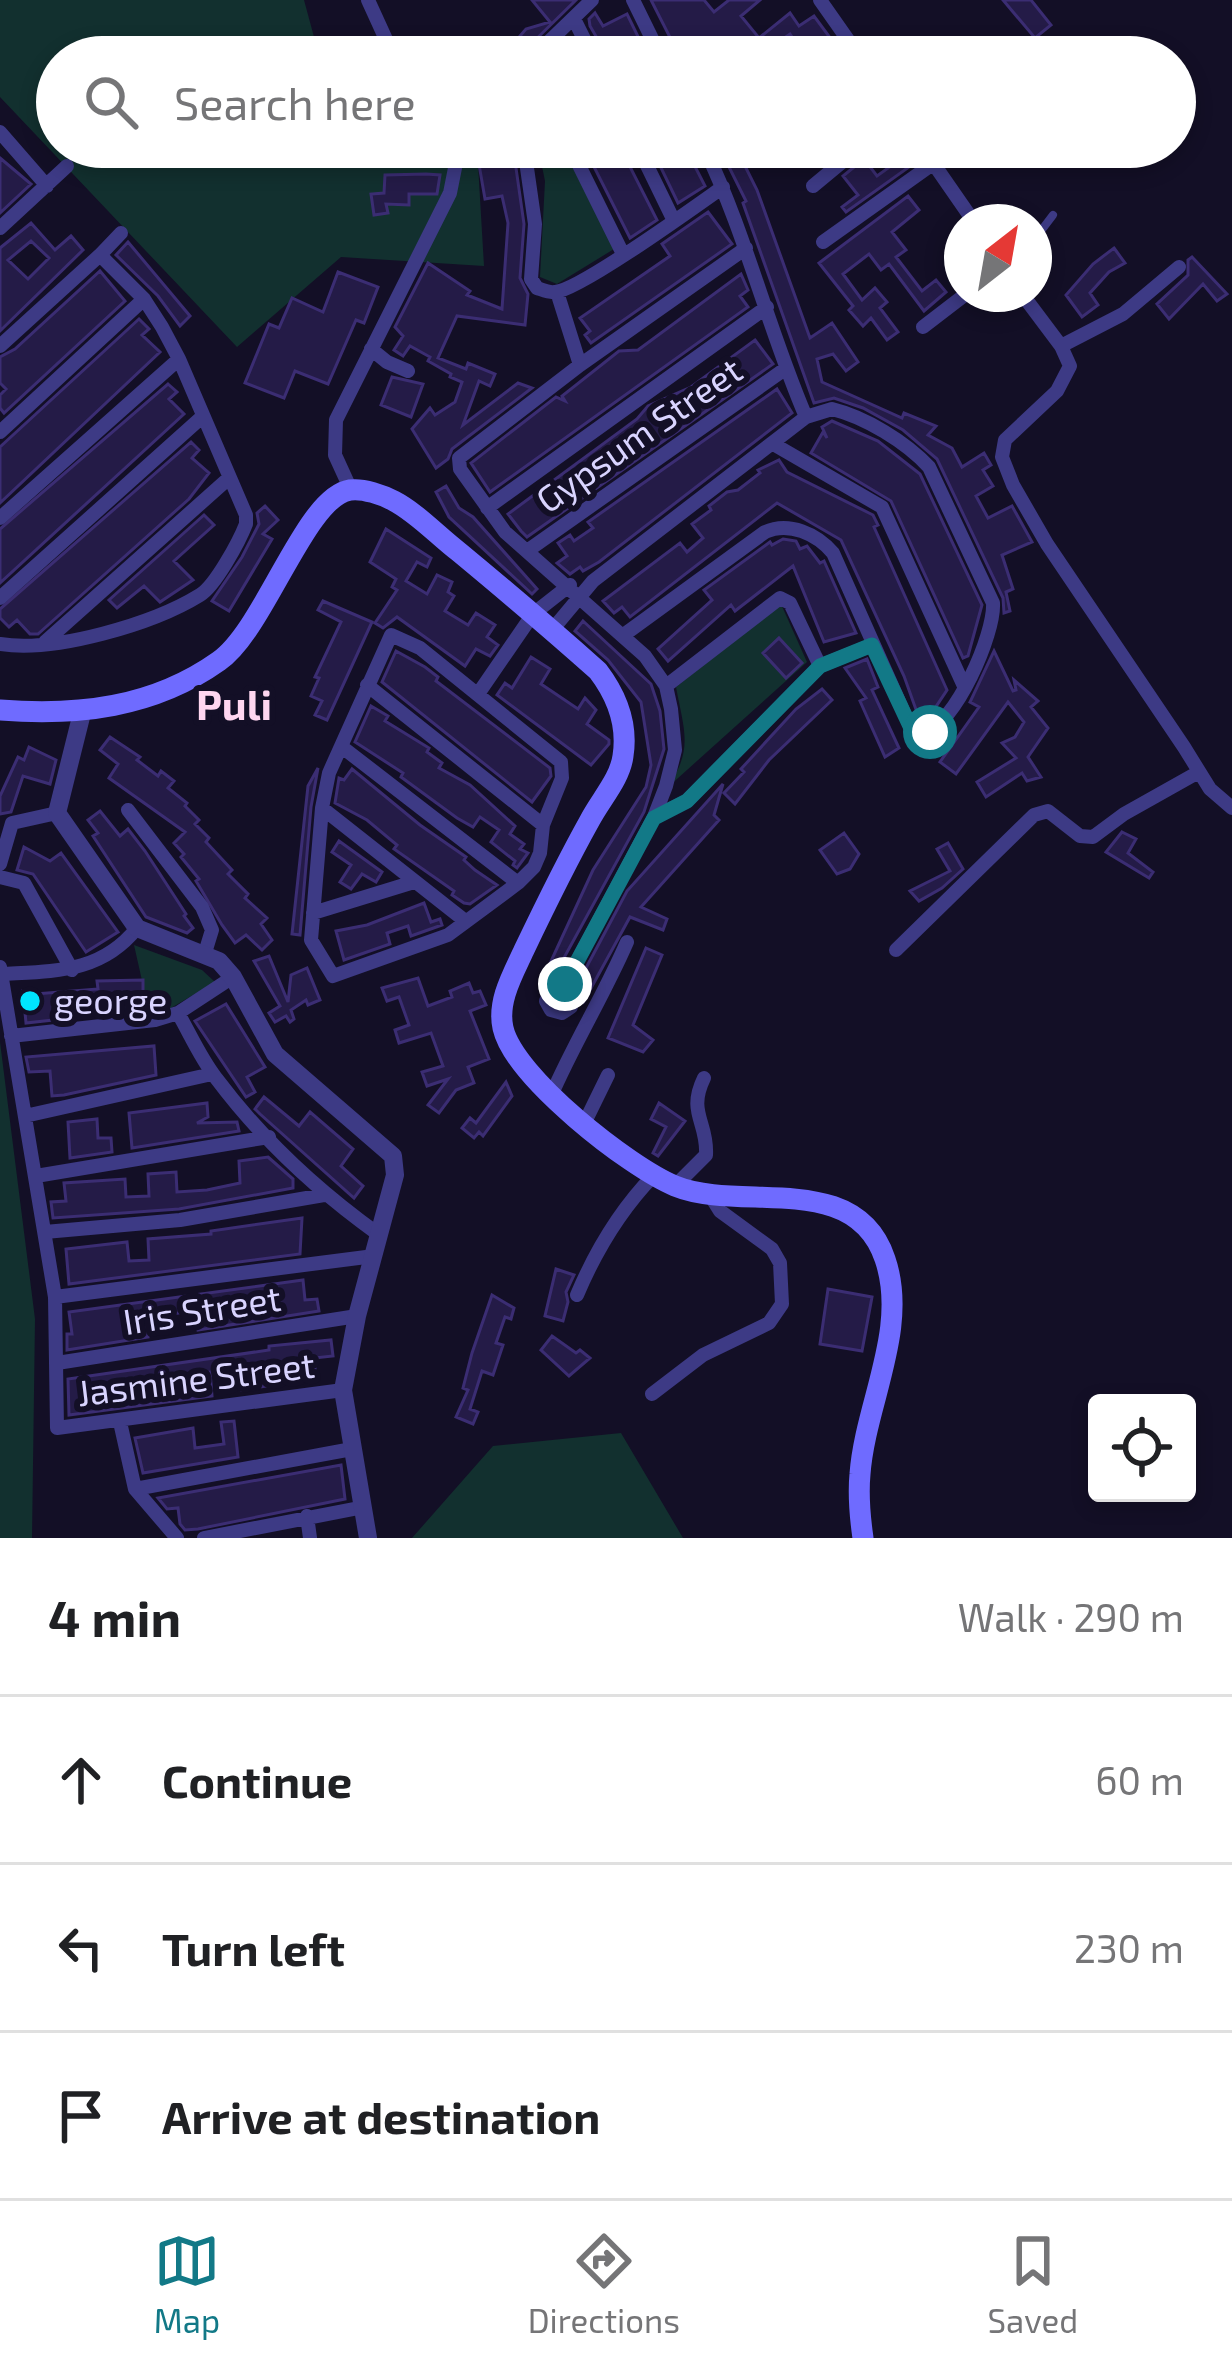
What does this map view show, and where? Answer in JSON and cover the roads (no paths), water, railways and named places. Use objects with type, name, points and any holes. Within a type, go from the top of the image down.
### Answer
[{"type":"main road","points":[[0,710],[82,713],[150,694],[220,661],[258,617],[308,527],[336,496],[350,490],[396,502],[552,630],[609,686],[622,719],[624,745],[620,769],[570,856],[507,986],[501,1020],[508,1042],[550,1096],[675,1186],[710,1195],[792,1198],[831,1206],[855,1217],[880,1246],[892,1313],[860,1474],[863,1538]]},
{"type":"street","points":[[368,0],[384,36]]},
{"type":"street","points":[[556,36],[592,0]]},
{"type":"street","points":[[633,0],[651,36]]},
{"type":"street","points":[[820,0],[845,36]]},
{"type":"street","points":[[574,19],[582,36]]},
{"type":"street","points":[[0,132],[47,186]]},
{"type":"street","points":[[1,226],[65,168]]},
{"type":"street","points":[[350,490],[335,455],[335,420],[451,193],[455,168]]},
{"type":"street","points":[[527,168],[535,224],[532,279],[537,288],[557,292],[723,187]]},
{"type":"street","points":[[580,168],[623,254]]},
{"type":"street","points":[[648,168],[674,221]]},
{"type":"street","points":[[714,168],[806,417]]},
{"type":"street","points":[[813,186],[835,168]]},
{"type":"street","points":[[823,242],[927,168]]},
{"type":"street","points":[[937,168],[962,204]]},
{"type":"street","points":[[0,346],[121,233]]},
{"type":"street","points":[[565,984],[654,818],[674,750],[666,686],[625,634],[505,532],[460,469],[459,458],[580,365],[746,248]]},
{"type":"street","points":[[0,644],[42,645],[115,631],[206,590],[246,524],[179,358],[144,299],[100,256]]},
{"type":"street","points":[[1061,346],[1123,314],[1179,268]]},
{"type":"street","points":[[557,292],[580,365]]},
{"type":"street","points":[[0,432],[144,299]]},
{"type":"street","points":[[487,508],[767,307]]},
{"type":"street","points":[[923,327],[944,310]]},
{"type":"street","points":[[1036,312],[1070,366],[1065,380],[1005,440],[1004,466],[1047,544],[1197,773],[1232,808]]},
{"type":"street","points":[[371,349],[408,371]]},
{"type":"street","points":[[0,518],[179,358]]},
{"type":"street","name":"Gypsum Street","points":[[526,550],[785,369]]},
{"type":"street","points":[[552,630],[592,581],[821,410],[842,411],[917,454],[939,482],[992,603],[992,630],[964,686],[937,729],[916,732],[872,645],[838,562],[818,538],[779,527],[765,532],[625,634]]},
{"type":"street","points":[[0,598],[202,417]]},
{"type":"street","points":[[775,445],[882,507],[964,686]]},
{"type":"street","points":[[42,645],[229,478]]},
{"type":"street","points":[[478,694],[533,614],[565,586],[592,581]]},
{"type":"street","points":[[666,686],[780,598],[790,603],[820,666]]},
{"type":"street","points":[[391,635],[420,648],[563,768],[543,825],[540,853],[518,883],[448,935],[333,976],[311,940],[322,808],[329,773],[367,685],[391,635]]},
{"type":"street","points":[[654,818],[687,801],[820,666],[872,645]]},
{"type":"street","points":[[367,685],[543,825]]},
{"type":"street","points":[[82,713],[57,813],[137,928],[218,962],[233,977],[275,1054],[393,1156],[394,1175],[357,1316],[344,1390],[368,1538]]},
{"type":"street","points":[[342,747],[518,883]]},
{"type":"street","points":[[896,950],[1034,815],[1048,811],[1080,836],[1094,837],[1124,814],[1197,773]]},
{"type":"street","points":[[322,808],[464,920]]},
{"type":"street","points":[[128,810],[202,907],[212,930],[204,956]]},
{"type":"street","points":[[0,864],[13,823],[57,813]]},
{"type":"street","points":[[0,877],[24,884],[72,970]]},
{"type":"street","points":[[313,913],[414,882]]},
{"type":"street","points":[[57,1364],[55,1297],[1,970],[72,970],[97,963],[137,928]]},
{"type":"street","points":[[550,1096],[627,942]]},
{"type":"street","points":[[11,1036],[155,1020],[178,1013],[233,977]]},
{"type":"street","points":[[178,1013],[212,1074],[269,1137],[324,1195],[378,1234]]},
{"type":"street","points":[[25,1116],[212,1074]]},
{"type":"street","points":[[584,1124],[608,1075]]},
{"type":"street","points":[[675,1186],[706,1155],[707,1142],[695,1106],[704,1078]]},
{"type":"street","points":[[36,1176],[269,1137]]},
{"type":"street","points":[[577,1295],[614,1224],[654,1174]]},
{"type":"street","points":[[45,1232],[180,1220],[324,1195]]},
{"type":"street","points":[[652,1394],[703,1354],[769,1323],[782,1304],[780,1263],[772,1250],[720,1211],[710,1195]]},
{"type":"street","points":[[55,1297],[374,1256]]},
{"type":"street","name":"Iris Street","points":[[57,1364],[357,1316]]},
{"type":"street","name":"Jasmine Street","points":[[57,1364],[57,1428],[344,1390]]},
{"type":"street","points":[[120,1422],[135,1489],[177,1538]]},
{"type":"street","points":[[135,1489],[352,1450]]},
{"type":"street","points":[[204,1538],[364,1507]]},
{"type":"street","points":[[307,1516],[310,1538]]},
{"type":"place","name":"george","points":[[30,1001]]},
{"type":"district","name":"Puli","points":[[234,705]]}]
